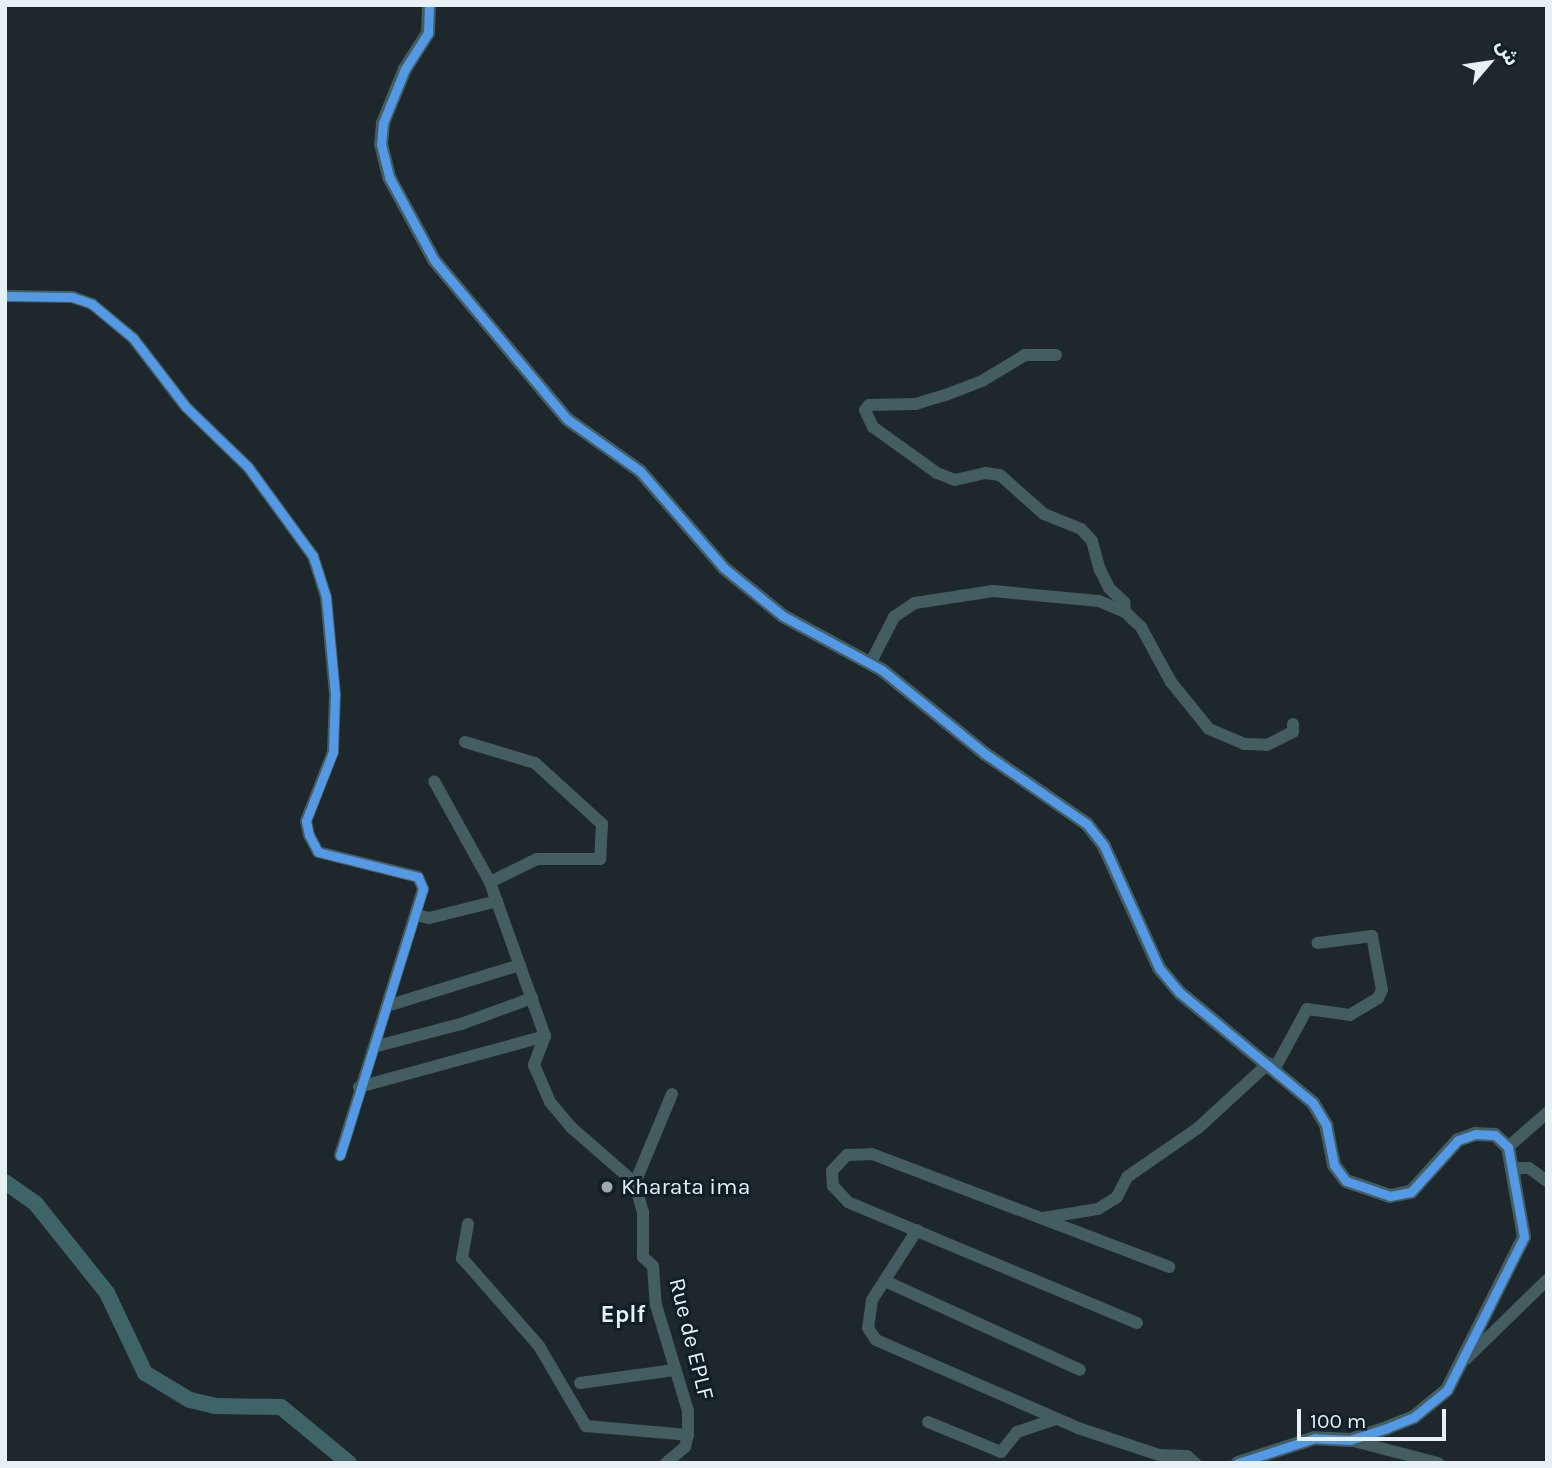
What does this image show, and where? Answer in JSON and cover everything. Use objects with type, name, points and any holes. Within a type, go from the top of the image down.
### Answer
[{"type":"main road","points":[[5,1182],[36,1204],[107,1293],[145,1373],[190,1400],[215,1406],[281,1407],[349,1463]]},
{"type":"street","points":[[429,5],[428,33],[387,107],[381,144],[401,206],[434,260],[567,419],[640,471],[724,568],[783,617],[870,664],[984,753],[1087,824],[1104,846],[1159,968],[1180,992],[1272,1065],[1313,1103],[1326,1125],[1334,1165],[1346,1181],[1390,1196],[1410,1192],[1458,1140],[1475,1134],[1495,1135],[1508,1147],[1515,1174]]},
{"type":"street","points":[[5,296],[72,297],[92,304],[133,338],[186,407],[248,467],[313,556],[326,597],[335,694],[333,752],[306,821],[309,835],[318,852],[334,859],[418,877],[423,889],[390,1005],[377,1046],[359,1087],[340,1155]]},
{"type":"street","points":[[1056,355],[1025,355],[982,381],[945,395],[915,404],[869,405],[865,410],[873,426],[937,473],[954,480],[985,472],[1000,475],[1044,514],[1081,529],[1092,541],[1100,570],[1109,588],[1124,602],[1125,612]]},
{"type":"street","points":[[870,664],[894,617],[915,603],[1005,592],[1099,601],[1125,612],[1141,627],[1171,682],[1209,729],[1244,744],[1267,745],[1293,732],[1293,724]]},
{"type":"street","points":[[465,742],[535,763],[602,824],[600,859],[537,859],[490,882]]},
{"type":"street","points":[[434,781],[490,882],[497,901],[545,1036],[534,1065],[550,1102],[572,1128],[635,1183],[672,1094]]},
{"type":"street","points":[[416,915],[429,918],[497,901]]},
{"type":"street","points":[[1044,1217],[1098,1209],[1117,1197],[1127,1177],[1198,1128],[1272,1065],[1307,1009],[1350,1014],[1378,998],[1382,990],[1372,936],[1317,943]]},
{"type":"street","points":[[390,1005],[520,965]]},
{"type":"street","points":[[377,1046],[461,1024],[532,998]]},
{"type":"street","points":[[359,1087],[545,1036]]},
{"type":"street","points":[[1508,1147],[1547,1113]]},
{"type":"street","points":[[1137,1322],[848,1202],[833,1186],[832,1171],[847,1156],[872,1154],[1044,1217],[1169,1267]]},
{"type":"street","points":[[1350,1440],[1414,1418],[1433,1405],[1463,1362],[1524,1237],[1514,1168],[1529,1168],[1547,1181]]},
{"type":"street","name":"Rue de EPLF","points":[[635,1183],[643,1212],[643,1257],[653,1266],[656,1305],[688,1411],[688,1434]]},
{"type":"street","points":[[468,1224],[462,1258],[539,1346],[586,1426],[688,1434],[685,1447],[666,1463]]},
{"type":"street","points":[[917,1230],[885,1281],[868,1315],[876,1340],[1056,1419],[1159,1455],[1187,1457],[1195,1463]]},
{"type":"street","points":[[1463,1362],[1547,1280]]},
{"type":"street","points":[[885,1281],[1080,1370]]},
{"type":"street","points":[[580,1383],[674,1370]]},
{"type":"street","points":[[928,1422],[1000,1452],[1017,1432],[1056,1419]]},
{"type":"street","points":[[1238,1463],[1315,1438],[1350,1440],[1438,1463]]},
{"type":"cycle path","points":[[429,5],[428,33],[405,69],[383,123],[381,144],[389,177],[434,260],[567,419],[640,471],[724,568],[783,616],[882,670],[984,753],[1087,824],[1104,846],[1159,968],[1179,992],[1313,1103],[1326,1125],[1334,1165],[1346,1181],[1390,1196],[1411,1192],[1458,1140],[1475,1134],[1495,1135],[1508,1147],[1524,1237],[1447,1390],[1414,1417],[1387,1428],[1350,1440],[1315,1438],[1238,1463]]},
{"type":"cycle path","points":[[5,296],[72,297],[92,304],[133,338],[186,407],[248,467],[313,556],[326,597],[335,694],[333,752],[306,821],[309,835],[318,852],[418,877],[423,889],[340,1155]]},
{"type":"place","name":"Kharata ima","points":[[607,1187]]},
{"type":"district","name":"Eplf","points":[[623,1315]]}]
